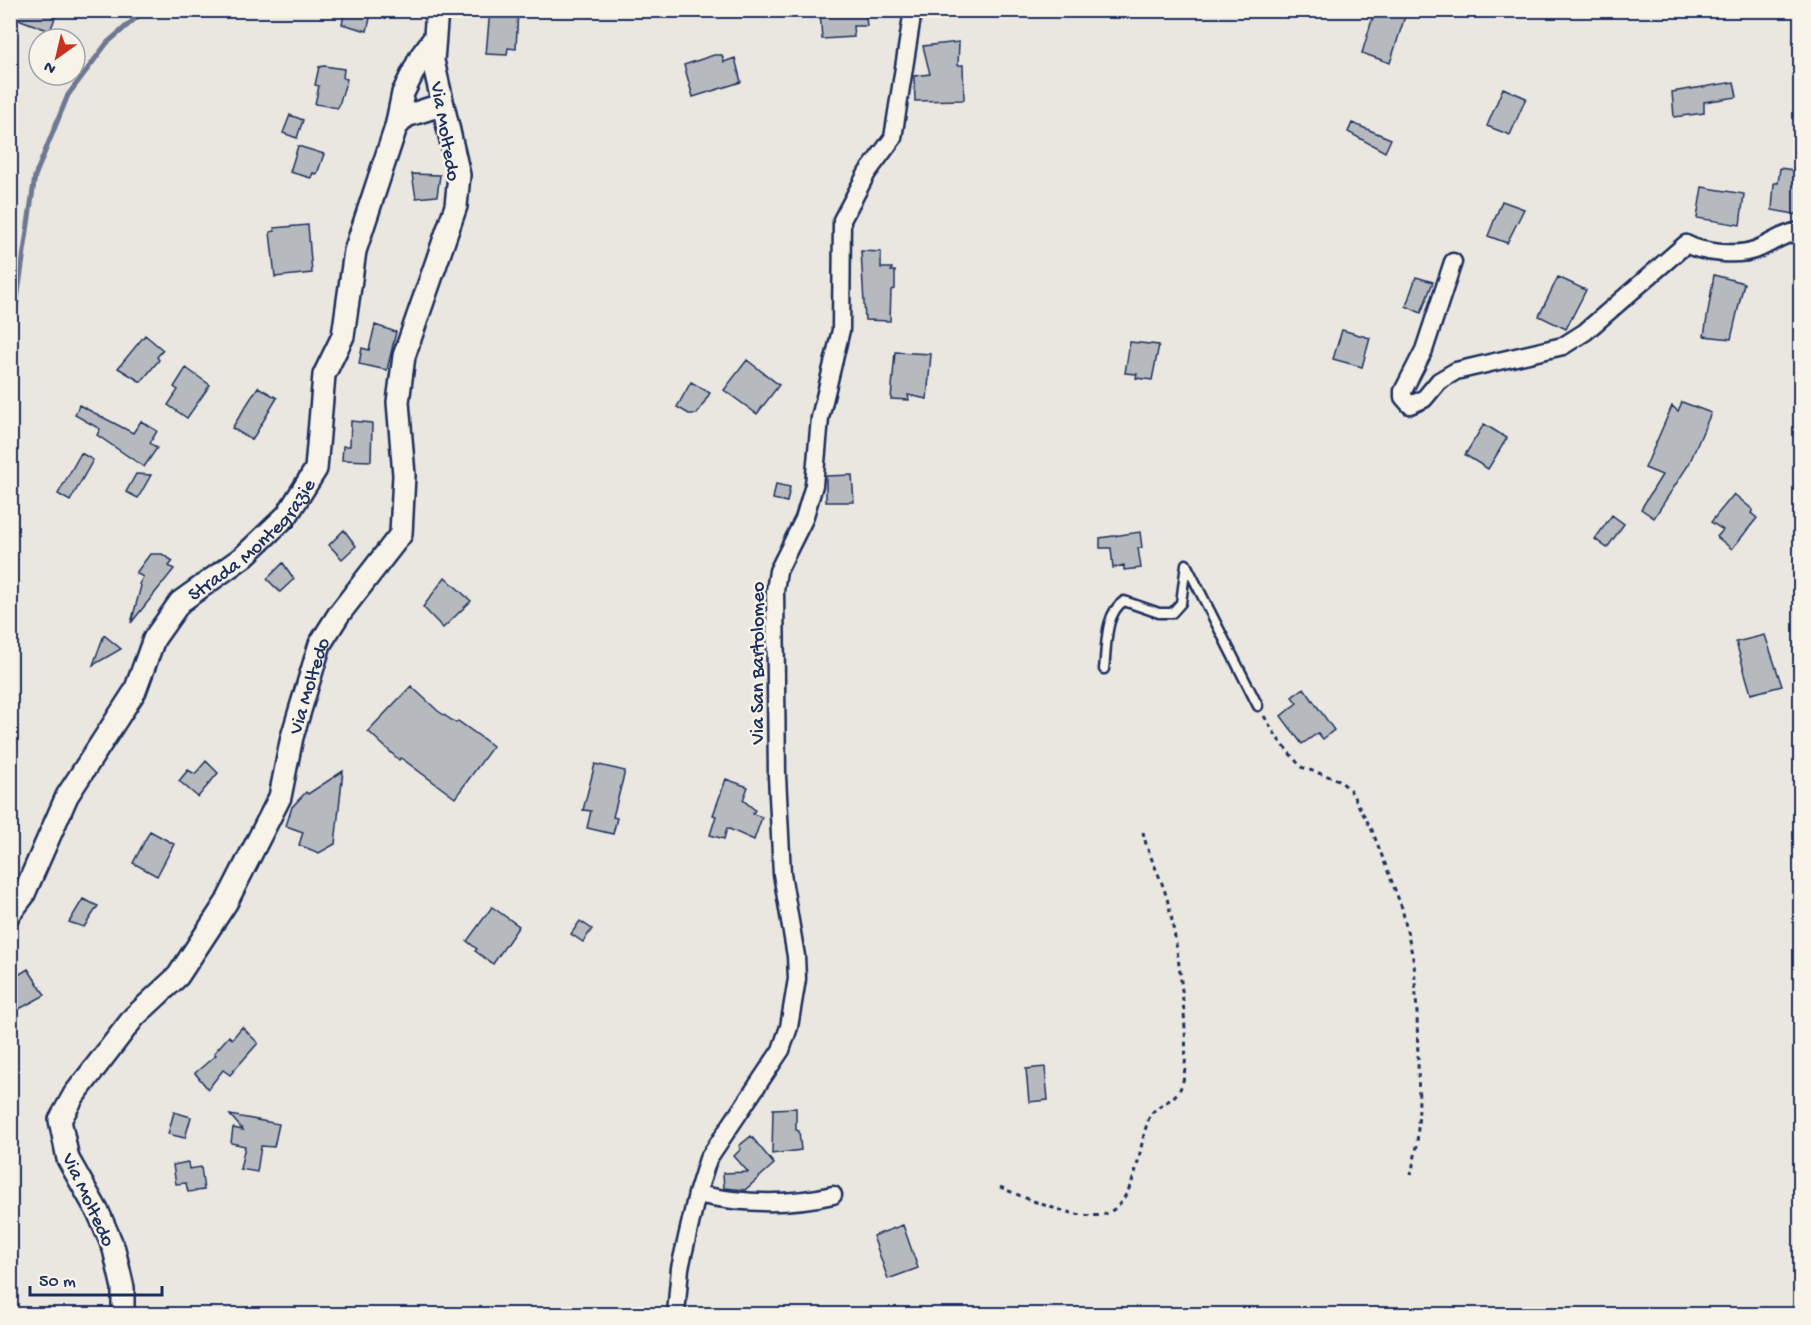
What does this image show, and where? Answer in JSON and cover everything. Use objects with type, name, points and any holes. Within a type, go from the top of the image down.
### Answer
[{"type":"street","name":"Via Moltedo","points":[[123,1314],[123,1288],[114,1249],[99,1214],[68,1159],[60,1119],[74,1095],[134,1017],[178,976],[226,903],[280,797],[292,737],[320,644],[339,614],[401,534],[404,475],[398,402],[404,356],[456,206],[459,175],[441,105],[440,87],[433,61],[437,10]]},
{"type":"street","name":"Via San Bartolomeo","points":[[676,1314],[681,1268],[697,1194],[708,1159],[781,1050],[793,1008],[797,979],[796,956],[782,874],[777,776],[775,591],[778,571],[804,519],[814,485],[820,418],[841,330],[842,220],[867,173],[893,138],[913,10]]},
{"type":"street","name":"Strada Montegrazie","points":[[10,913],[67,796],[135,691],[154,639],[167,620],[180,602],[243,557],[287,515],[316,469],[324,375],[343,336],[355,251],[396,127],[403,93],[411,74],[433,40]]},
{"type":"street","points":[[396,127],[406,116],[441,105]]},
{"type":"street","points":[[1453,262],[1424,350],[1403,391],[1403,397],[1410,405],[1424,399],[1439,381],[1456,371],[1563,346],[1585,332],[1686,244],[1720,252],[1742,252],[1755,250],[1772,240],[1800,231]]},
{"type":"street","points":[[697,1194],[723,1200],[760,1202],[812,1200],[833,1195]]},
{"type":"lane","points":[[1104,669],[1111,616],[1116,606],[1124,601],[1159,613],[1172,613],[1181,603],[1185,564],[1258,706]]},
{"type":"path","points":[[1258,706],[1278,739],[1301,767],[1340,780],[1350,790],[1372,830],[1402,908],[1414,963],[1417,1012],[1417,1146],[1411,1175]]},
{"type":"path","points":[[1000,1187],[1031,1200],[1089,1216],[1106,1214],[1118,1207],[1131,1185],[1143,1150],[1149,1117],[1159,1106],[1172,1100],[1181,1086],[1185,1034],[1177,955],[1166,892],[1152,866],[1143,832]]},
{"type":"building","points":[[10,10],[58,10],[52,27],[39,27],[10,16]]},
{"type":"building","points":[[345,10],[372,10],[367,31],[342,24]]},
{"type":"building","points":[[490,10],[518,10],[516,49],[508,48],[507,55],[486,54]]},
{"type":"building","points":[[820,10],[865,10],[867,26],[853,26],[854,37],[822,39]]},
{"type":"building","points":[[1375,10],[1407,10],[1390,63],[1362,53]]},
{"type":"building","points":[[959,42],[958,65],[963,65],[964,100],[915,101],[914,76],[930,74],[923,46]]},
{"type":"building","points":[[714,55],[722,55],[724,62],[735,58],[741,82],[693,97],[684,65]]},
{"type":"building","points":[[319,67],[344,69],[343,78],[347,79],[338,108],[315,104],[319,86],[315,85]]},
{"type":"building","points":[[1734,82],[1737,97],[1704,102],[1704,113],[1674,117],[1672,92]]},
{"type":"building","points":[[1503,88],[1526,98],[1510,135],[1487,126]]},
{"type":"building","points":[[290,115],[303,120],[297,138],[283,133]]},
{"type":"building","points":[[1352,123],[1391,139],[1385,152],[1348,132]]},
{"type":"building","points":[[298,146],[324,154],[317,174],[313,173],[311,178],[290,172]]},
{"type":"building","points":[[1780,168],[1800,171],[1800,215],[1772,210],[1774,183],[1778,183]]},
{"type":"building","points":[[412,174],[440,175],[437,196],[416,198]]},
{"type":"building","points":[[1702,187],[1744,194],[1740,225],[1697,218]]},
{"type":"building","points":[[1502,201],[1524,209],[1507,243],[1488,236]]},
{"type":"building","points":[[308,225],[312,273],[275,277],[270,232],[275,231],[274,228]]},
{"type":"building","points":[[861,251],[881,252],[881,268],[892,268],[891,271],[895,271],[895,289],[891,290],[890,321],[865,320]]},
{"type":"building","points":[[1714,275],[1744,283],[1731,339],[1704,336]]},
{"type":"building","points":[[1416,277],[1433,282],[1421,313],[1406,306]]},
{"type":"building","points":[[1558,277],[1586,290],[1566,329],[1539,316]]},
{"type":"building","points":[[375,325],[396,332],[387,370],[359,364],[362,348],[369,350]]},
{"type":"building","points":[[1342,330],[1370,338],[1362,367],[1333,359]]},
{"type":"building","points":[[145,335],[163,350],[157,357],[159,360],[141,382],[118,368]]},
{"type":"building","points":[[1130,342],[1159,345],[1152,380],[1136,378],[1137,374],[1125,373]]},
{"type":"building","points":[[895,352],[931,354],[927,399],[908,395],[909,400],[891,399]]},
{"type":"building","points":[[747,360],[779,385],[757,414],[724,390]]},
{"type":"building","points":[[186,368],[210,385],[187,418],[168,405],[178,390],[174,387]]},
{"type":"building","points":[[691,382],[710,393],[697,414],[689,414],[677,407]]},
{"type":"building","points":[[258,387],[277,398],[252,440],[232,428]]},
{"type":"building","points":[[1682,402],[1711,413],[1689,464],[1654,518],[1641,509],[1662,475],[1645,468],[1672,406],[1678,411]]},
{"type":"building","points":[[79,405],[133,433],[141,421],[157,431],[150,443],[157,448],[144,467],[97,435],[100,429],[75,415]]},
{"type":"building","points":[[351,421],[372,423],[371,461],[342,460],[343,446],[350,446]]},
{"type":"building","points":[[1484,424],[1507,438],[1488,469],[1465,455]]},
{"type":"building","points":[[81,453],[93,460],[70,501],[58,494]]},
{"type":"building","points":[[136,474],[151,475],[138,498],[126,492]]},
{"type":"building","points":[[852,475],[854,502],[826,502],[826,476]]},
{"type":"building","points":[[776,484],[790,487],[787,502],[773,499]]},
{"type":"building","points":[[1734,494],[1753,510],[1751,513],[1757,518],[1732,549],[1717,537],[1723,530],[1711,522]]},
{"type":"building","points":[[1612,515],[1624,524],[1607,548],[1595,539]]},
{"type":"building","points":[[344,530],[356,546],[342,559],[329,545]]},
{"type":"building","points":[[1140,532],[1142,548],[1138,548],[1141,568],[1124,570],[1124,565],[1113,568],[1111,548],[1100,548],[1100,538]]},
{"type":"building","points":[[150,554],[162,554],[173,561],[169,566],[174,569],[131,623],[141,586],[139,584],[143,577],[136,573]]},
{"type":"building","points":[[283,563],[294,579],[280,592],[267,579]]},
{"type":"building","points":[[445,577],[471,601],[443,628],[423,607]]},
{"type":"building","points":[[104,635],[121,649],[93,665]]},
{"type":"building","points":[[1765,635],[1782,686],[1751,694],[1736,642]]},
{"type":"building","points":[[411,686],[438,711],[456,723],[458,721],[493,746],[455,798],[401,758],[399,760],[368,731]]},
{"type":"building","points":[[1304,688],[1334,730],[1323,739],[1318,733],[1302,744],[1281,716],[1297,703],[1292,697]]},
{"type":"building","points":[[206,761],[218,773],[198,797],[179,781],[188,770],[195,774]]},
{"type":"building","points":[[595,764],[625,771],[613,817],[617,818],[613,834],[587,828],[591,811],[583,810]]},
{"type":"building","points":[[343,771],[335,844],[319,853],[299,845],[303,832],[286,826],[292,807],[306,792],[308,794]]},
{"type":"building","points":[[726,779],[748,787],[743,800],[755,810],[753,814],[762,817],[754,840],[727,828],[724,839],[710,835],[716,816],[713,815]]},
{"type":"building","points":[[150,831],[174,844],[157,876],[133,863]]},
{"type":"building","points":[[83,899],[98,906],[84,927],[69,922]]},
{"type":"building","points":[[492,907],[519,926],[493,964],[475,951],[477,949],[467,941]]},
{"type":"building","points":[[580,921],[592,929],[583,942],[571,934]]},
{"type":"building","points":[[28,969],[45,995],[10,1014],[10,980]]},
{"type":"building","points":[[242,1027],[258,1043],[230,1075],[223,1070],[208,1089],[195,1073],[216,1055],[214,1053],[229,1036],[232,1039]]},
{"type":"building","points":[[1045,1067],[1048,1100],[1029,1102],[1026,1069]]},
{"type":"building","points":[[796,1108],[796,1130],[799,1131],[801,1150],[772,1154],[773,1109]]},
{"type":"building","points":[[174,1112],[191,1117],[185,1138],[168,1134]]},
{"type":"building","points":[[230,1115],[279,1124],[274,1147],[261,1146],[257,1172],[240,1169],[245,1146],[231,1143],[233,1128],[243,1130]]},
{"type":"building","points":[[751,1136],[774,1164],[745,1190],[724,1188],[723,1173],[748,1172],[734,1156],[741,1149],[739,1146]]},
{"type":"building","points":[[188,1162],[189,1169],[201,1167],[204,1190],[188,1192],[186,1183],[176,1184],[173,1165]]},
{"type":"building","points":[[903,1225],[918,1268],[888,1279],[873,1236]]},
{"type":"waterway","points":[[10,348],[35,176],[68,95],[107,43],[145,10]]}]
